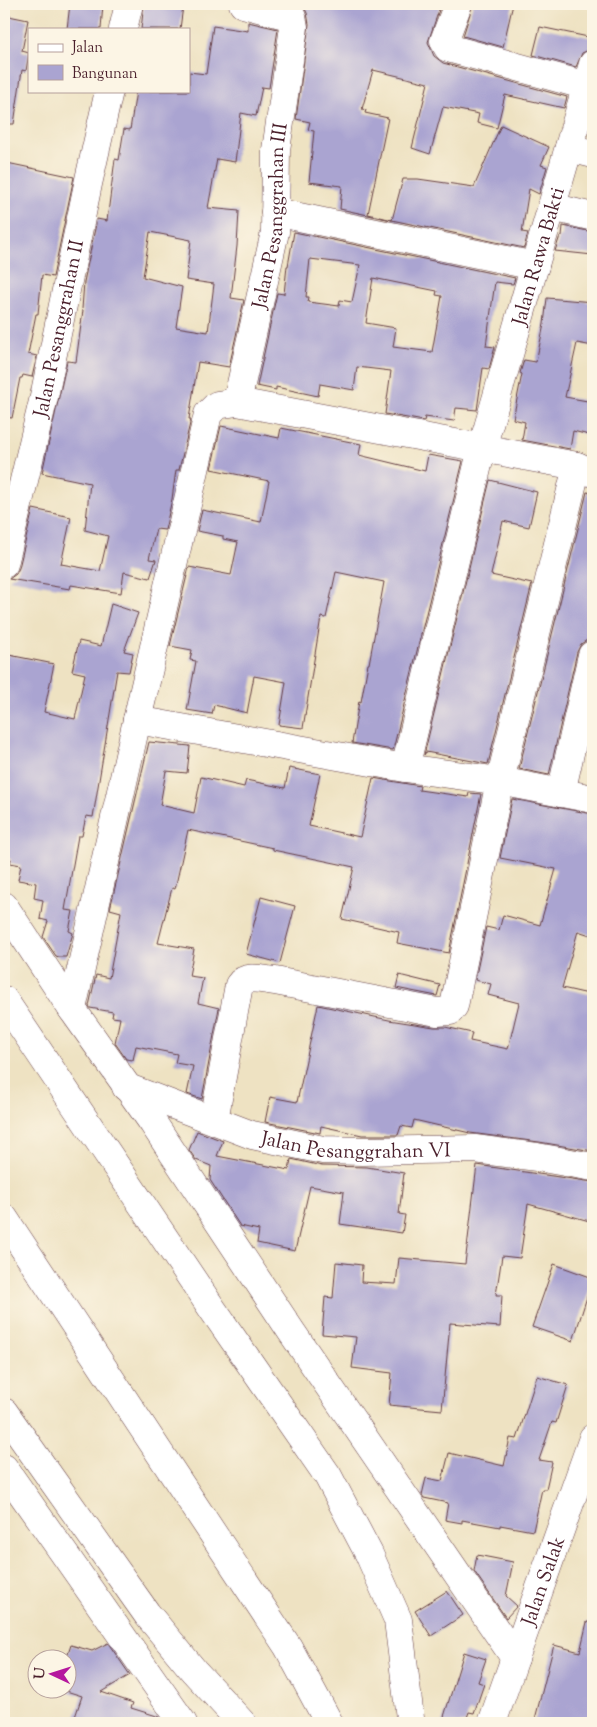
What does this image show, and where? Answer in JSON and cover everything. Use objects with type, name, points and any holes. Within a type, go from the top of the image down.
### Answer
[{"type":"street","points":[[124,28],[129,4]]},
{"type":"street","points":[[242,4],[270,7]]},
{"type":"street","points":[[458,4],[444,41],[448,48],[590,75]]},
{"type":"street","name":"Jalan Pesanggrahan III","points":[[237,402],[275,232],[276,150],[294,27],[292,17],[270,7]]},
{"type":"street","name":"Jalan Rawa Bakti","points":[[405,768],[482,448],[552,207],[581,151],[590,75]]},
{"type":"street","name":"Jalan Pesanggrahan II","points":[[4,564],[44,397],[109,92]]},
{"type":"street","points":[[552,207],[593,217]]},
{"type":"street","points":[[275,212],[535,266]]},
{"type":"street","points":[[72,1009],[208,414],[217,405],[237,402],[585,469],[500,781],[454,1006],[450,1012],[437,1012],[275,981],[248,978],[241,981],[214,1120]]},
{"type":"street","points":[[561,792],[592,655]]},
{"type":"street","points":[[137,720],[405,768],[500,781],[593,799]]},
{"type":"street","points":[[4,906],[72,1009],[515,1658]]},
{"type":"street","points":[[4,1000],[213,1310],[328,1476],[369,1554],[398,1620],[410,1718],[408,1723]]},
{"type":"street","name":"Jalan Pesanggrahan VI","points":[[126,1087],[252,1135],[322,1150],[475,1149],[537,1157],[593,1168]]},
{"type":"street","points":[[4,1218],[288,1647],[329,1723]]},
{"type":"street","points":[[4,1412],[147,1614],[194,1671],[242,1723]]},
{"type":"street","name":"Jalan Salak","points":[[492,1723],[593,1438]]},
{"type":"street","points":[[4,1468],[183,1723]]},
{"type":"building","points":[[70,4],[103,4],[101,28],[67,28]]},
{"type":"building","points":[[144,4],[183,6],[180,28],[141,28]]},
{"type":"building","points":[[299,4],[441,4],[428,42],[434,56],[443,63],[567,97],[564,108],[505,95],[497,128],[477,123],[479,114],[443,107],[430,154],[412,148],[428,83],[373,70],[362,109],[366,110],[365,113],[388,118],[368,214],[392,220],[403,179],[418,179],[474,187],[501,125],[549,147],[541,165],[547,167],[539,194],[529,189],[522,232],[528,233],[524,248],[340,209],[342,186],[309,182],[314,131],[308,130],[310,122],[296,119],[309,24],[304,7]]},
{"type":"building","points":[[473,4],[513,4],[503,47],[463,36]]},
{"type":"building","points":[[4,15],[28,20],[22,51],[28,53],[28,59],[26,71],[22,70],[14,124],[4,124]]},
{"type":"building","points":[[248,22],[278,29],[269,88],[262,87],[256,116],[241,113],[235,162],[217,159],[208,208],[239,211],[231,298],[244,300],[229,367],[198,362],[189,419],[191,419],[179,470],[176,470],[165,530],[156,529],[149,559],[156,560],[150,578],[124,572],[121,593],[71,585],[70,589],[9,579],[16,574],[19,568],[33,509],[71,517],[61,564],[100,571],[108,536],[85,530],[90,483],[42,473],[67,361],[76,362],[83,310],[84,282],[97,219],[107,221],[115,159],[119,160],[124,129],[130,130],[136,92],[190,92],[190,72],[206,74],[213,26],[248,31]],"holes":[[[150,232],[191,240],[186,280],[214,284],[208,332],[176,327],[182,287],[143,277]]]},
{"type":"building","points":[[540,27],[593,38],[591,49],[582,53],[576,67],[533,55]]},
{"type":"building","points":[[7,163],[74,177],[53,277],[42,275],[38,314],[36,314],[28,354],[37,356],[32,377],[23,375],[20,378],[12,418],[4,417],[4,180]]},
{"type":"building","points":[[563,226],[593,232],[593,255],[555,251],[560,236],[562,236]]},
{"type":"building","points":[[294,232],[515,278],[513,284],[495,282],[486,346],[495,347],[489,369],[483,368],[477,410],[456,408],[454,421],[425,417],[424,421],[385,414],[391,371],[357,367],[354,390],[320,384],[318,396],[276,387],[276,390],[257,386],[277,293],[284,294]],"holes":[[[310,259],[360,265],[352,302],[340,300],[339,306],[308,302],[309,297],[306,297]],[[373,278],[437,291],[436,295],[442,296],[432,352],[393,347],[396,328],[366,323]]]},
{"type":"building","points":[[547,298],[593,302],[593,346],[577,343],[565,397],[593,402],[593,436],[573,431],[570,449],[522,440],[525,422],[513,419],[522,374],[520,373],[524,360],[536,362]]},
{"type":"building","points":[[221,426],[279,438],[281,428],[361,444],[359,455],[425,471],[428,455],[463,461],[393,750],[352,743],[384,582],[336,572],[326,618],[321,617],[303,728],[279,725],[286,682],[254,676],[247,713],[214,705],[212,714],[187,710],[196,661],[190,660],[192,650],[170,646],[189,567],[231,575],[238,542],[223,539],[223,536],[197,531],[202,510],[261,522],[269,481],[211,469]]},
{"type":"building","points":[[490,480],[537,492],[529,527],[503,521],[491,575],[532,584],[488,764],[426,752],[424,755]]},
{"type":"building","points":[[587,492],[593,493],[593,640],[587,640],[581,644],[577,652],[549,775],[519,769]]},
{"type":"building","points":[[111,604],[138,613],[124,651],[133,653],[129,672],[117,671],[93,817],[86,816],[82,836],[78,836],[65,910],[73,911],[69,931],[73,933],[66,957],[59,957],[56,956],[43,937],[48,921],[40,919],[43,900],[34,898],[36,883],[18,880],[21,865],[10,863],[11,859],[4,857],[4,654],[54,664],[44,712],[75,719],[85,674],[72,671],[79,641],[101,646]]},
{"type":"building","points":[[149,742],[190,746],[187,773],[166,771],[160,805],[194,813],[201,777],[244,787],[246,780],[285,788],[289,768],[320,774],[309,826],[360,837],[373,778],[420,786],[419,790],[468,797],[469,793],[481,794],[449,953],[397,943],[399,932],[342,919],[354,867],[188,830],[175,889],[172,888],[158,943],[194,949],[189,976],[203,978],[198,1003],[219,1008],[202,1099],[187,1094],[193,1066],[175,1063],[177,1054],[136,1046],[133,1060],[126,1059],[115,1043],[120,1018],[112,1017],[113,1012],[90,1008],[89,1006],[96,975],[109,978],[121,912],[110,909]]},
{"type":"building","points":[[512,799],[593,814],[593,936],[578,931],[562,988],[593,995],[593,1151],[470,1133],[414,1120],[412,1128],[401,1126],[398,1135],[362,1135],[321,1126],[320,1133],[265,1122],[270,1097],[297,1102],[318,1005],[389,1020],[445,1027],[472,1033],[470,1041],[508,1049],[519,1003],[488,995],[491,984],[475,980],[486,927],[499,930],[503,915],[540,925],[556,869],[500,858]]},
{"type":"building","points":[[261,897],[295,906],[280,963],[246,954]]},
{"type":"building","points":[[399,975],[440,985],[437,996],[396,988]]},
{"type":"building","points":[[197,1131],[223,1141],[217,1156],[289,1170],[291,1159],[322,1166],[367,1167],[404,1173],[399,1214],[405,1215],[402,1233],[340,1224],[344,1192],[310,1186],[295,1251],[257,1243],[259,1230],[240,1226],[210,1180],[211,1166],[196,1160],[189,1150]]},
{"type":"building","points":[[477,1165],[593,1182],[593,1222],[528,1204],[520,1258],[502,1256],[496,1295],[502,1295],[500,1327],[450,1323],[442,1410],[389,1405],[392,1373],[352,1368],[356,1337],[322,1334],[325,1297],[333,1298],[336,1262],[362,1265],[361,1282],[396,1284],[399,1258],[465,1264]]},
{"type":"building","points":[[554,1264],[593,1278],[573,1341],[532,1327]]},
{"type":"building","points":[[537,1376],[568,1385],[556,1423],[552,1422],[539,1460],[552,1462],[546,1489],[542,1489],[533,1531],[462,1520],[462,1523],[445,1520],[448,1503],[424,1498],[422,1495],[426,1478],[442,1481],[449,1453],[504,1466],[510,1438],[517,1439]]},
{"type":"building","points":[[477,1555],[513,1562],[506,1596],[517,1606],[506,1618],[474,1571]]},
{"type":"building","points":[[447,1591],[463,1615],[431,1636],[415,1611]]},
{"type":"building","points":[[587,1622],[593,1623],[593,1723],[534,1723],[554,1645],[580,1652]]},
{"type":"building","points":[[108,1643],[130,1675],[101,1692],[133,1703],[131,1708],[160,1717],[164,1723],[73,1723],[82,1696],[78,1695],[78,1650],[69,1650],[71,1645],[92,1651]]},
{"type":"building","points":[[464,1652],[486,1659],[478,1682],[484,1684],[474,1713],[469,1712],[465,1723],[442,1723]]}]
